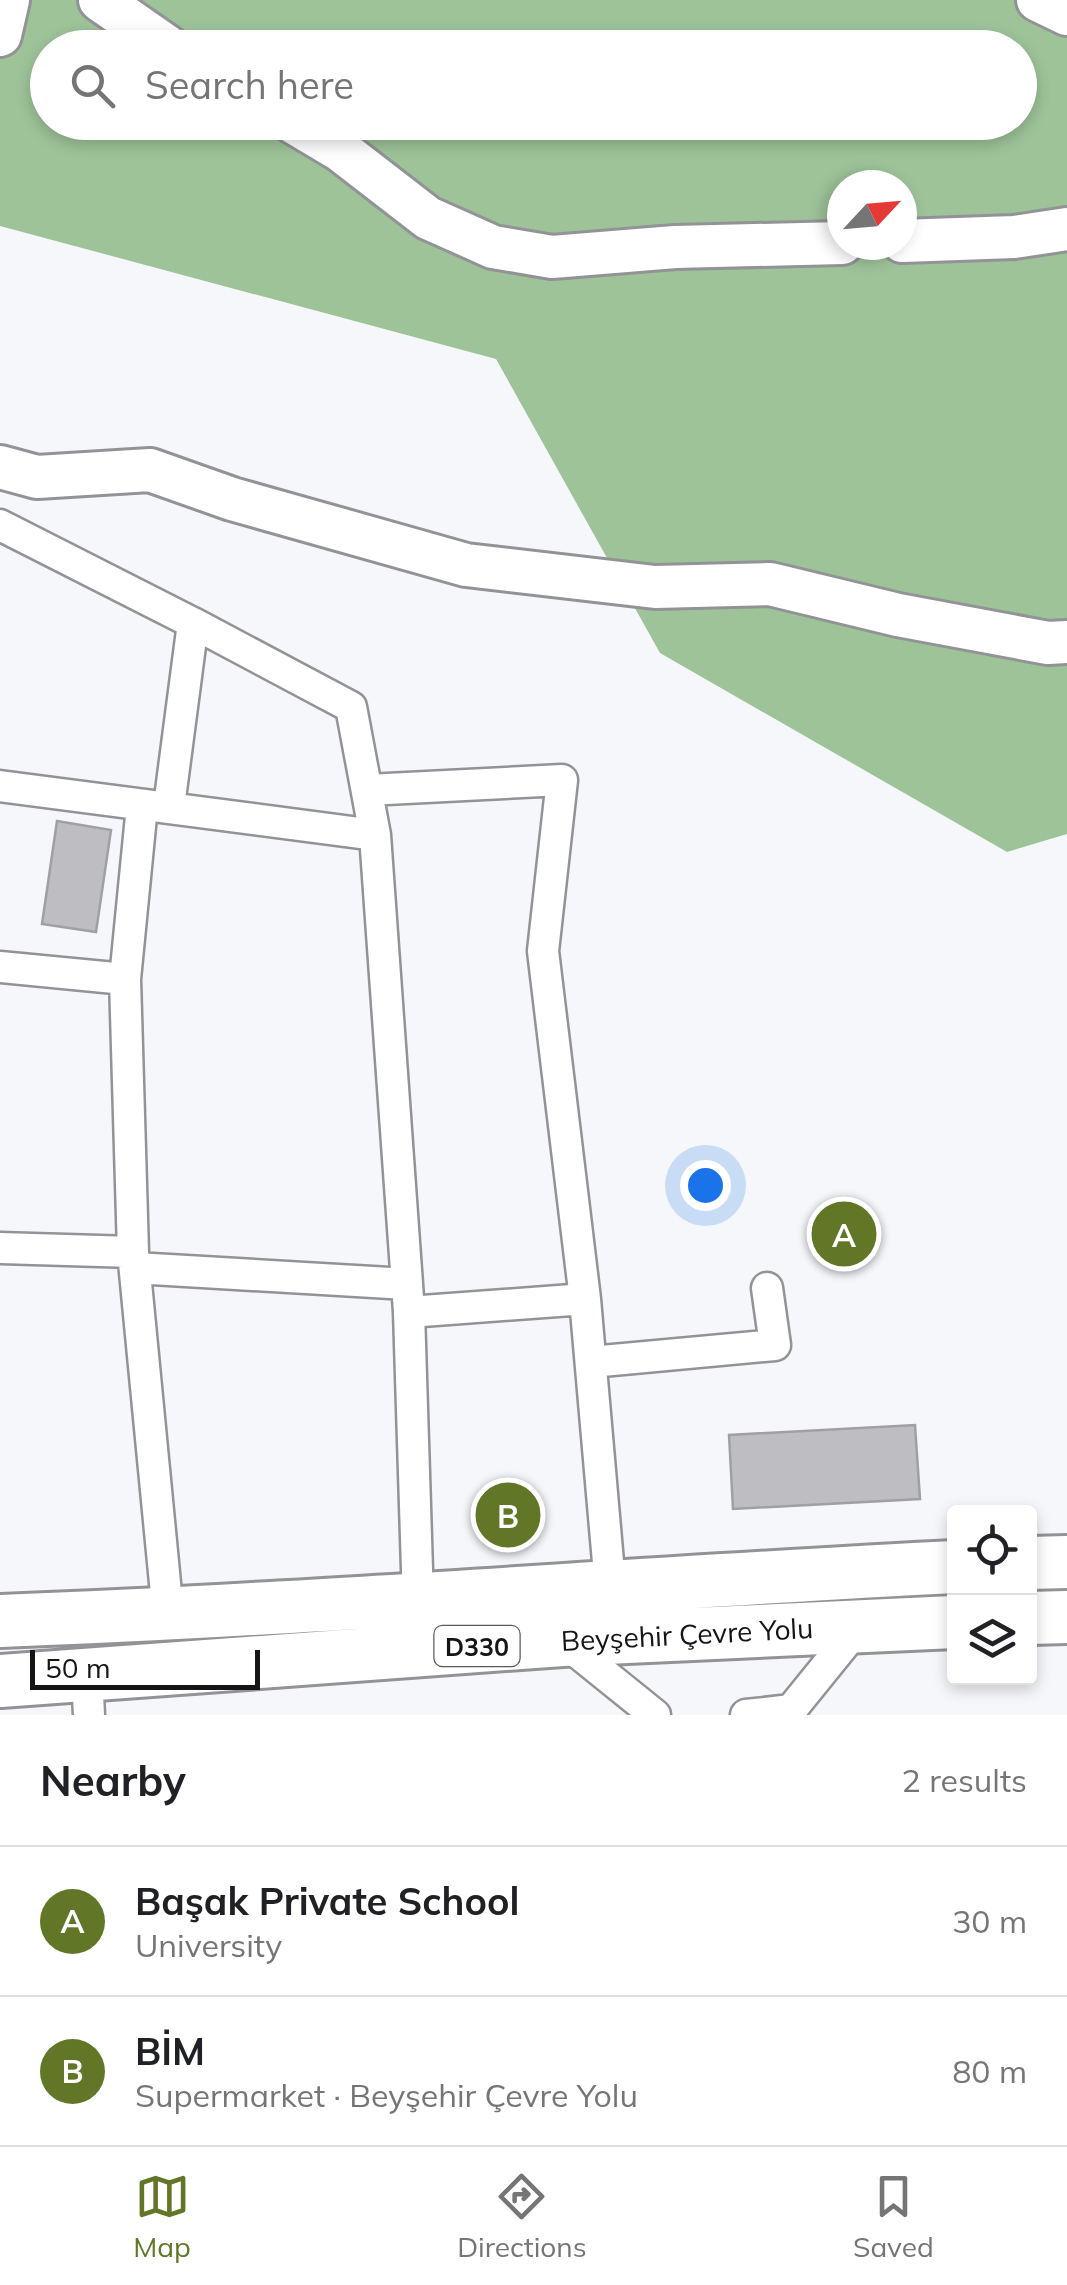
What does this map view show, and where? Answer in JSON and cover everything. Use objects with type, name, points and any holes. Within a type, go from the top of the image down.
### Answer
[{"type":"highway","points":[[1037,1564],[1067,1562]]},
{"type":"highway","name":"Beyşehir Çevre Yolu","points":[[0,1621],[418,1602],[610,1585],[947,1567]]},
{"type":"highway","points":[[1037,1618],[1067,1616]]},
{"type":"highway","name":"Beyşehir Çevre Yolu","points":[[1,1682],[88,1695],[562,1640],[947,1622]]},
{"type":"street","points":[[0,35],[8,0]]},
{"type":"street","points":[[100,0],[143,30]]},
{"type":"street","points":[[1038,0],[1067,14]]},
{"type":"street","points":[[323,140],[428,218],[492,247],[552,257],[676,247],[827,243]]},
{"type":"street","points":[[917,240],[1014,237],[1067,229]]},
{"type":"street","points":[[0,467],[37,477],[150,470],[232,498],[466,565],[655,587],[770,584],[898,615],[1067,642]]},
{"type":"street","points":[[0,525],[351,707],[376,835],[408,1298],[418,1602]]},
{"type":"street","points":[[168,1614],[134,1260],[125,978],[193,623]]},
{"type":"street","points":[[367,790],[562,780],[543,951],[591,1362],[610,1585]]},
{"type":"street","points":[[0,786],[376,835]]},
{"type":"street","points":[[0,967],[125,978]]},
{"type":"street","points":[[0,1248],[134,1260],[408,1298],[584,1299]]},
{"type":"street","points":[[591,1362],[776,1344],[767,1288]]},
{"type":"street","points":[[746,1715],[791,1710],[859,1626]]},
{"type":"street","points":[[562,1640],[654,1715]]},
{"type":"green space","points":[[0,0],[1067,0],[1067,834],[1007,852],[660,653],[496,359],[0,226]]},
{"type":"building","points":[[57,821],[111,830],[96,932],[42,924]]},
{"type":"building","points":[[915,1425],[920,1499],[733,1509],[729,1435]]},
{"type":"place","name":"Başak Private School","points":[[844,1234]]},
{"type":"place","name":"BİM","points":[[508,1515]]}]
